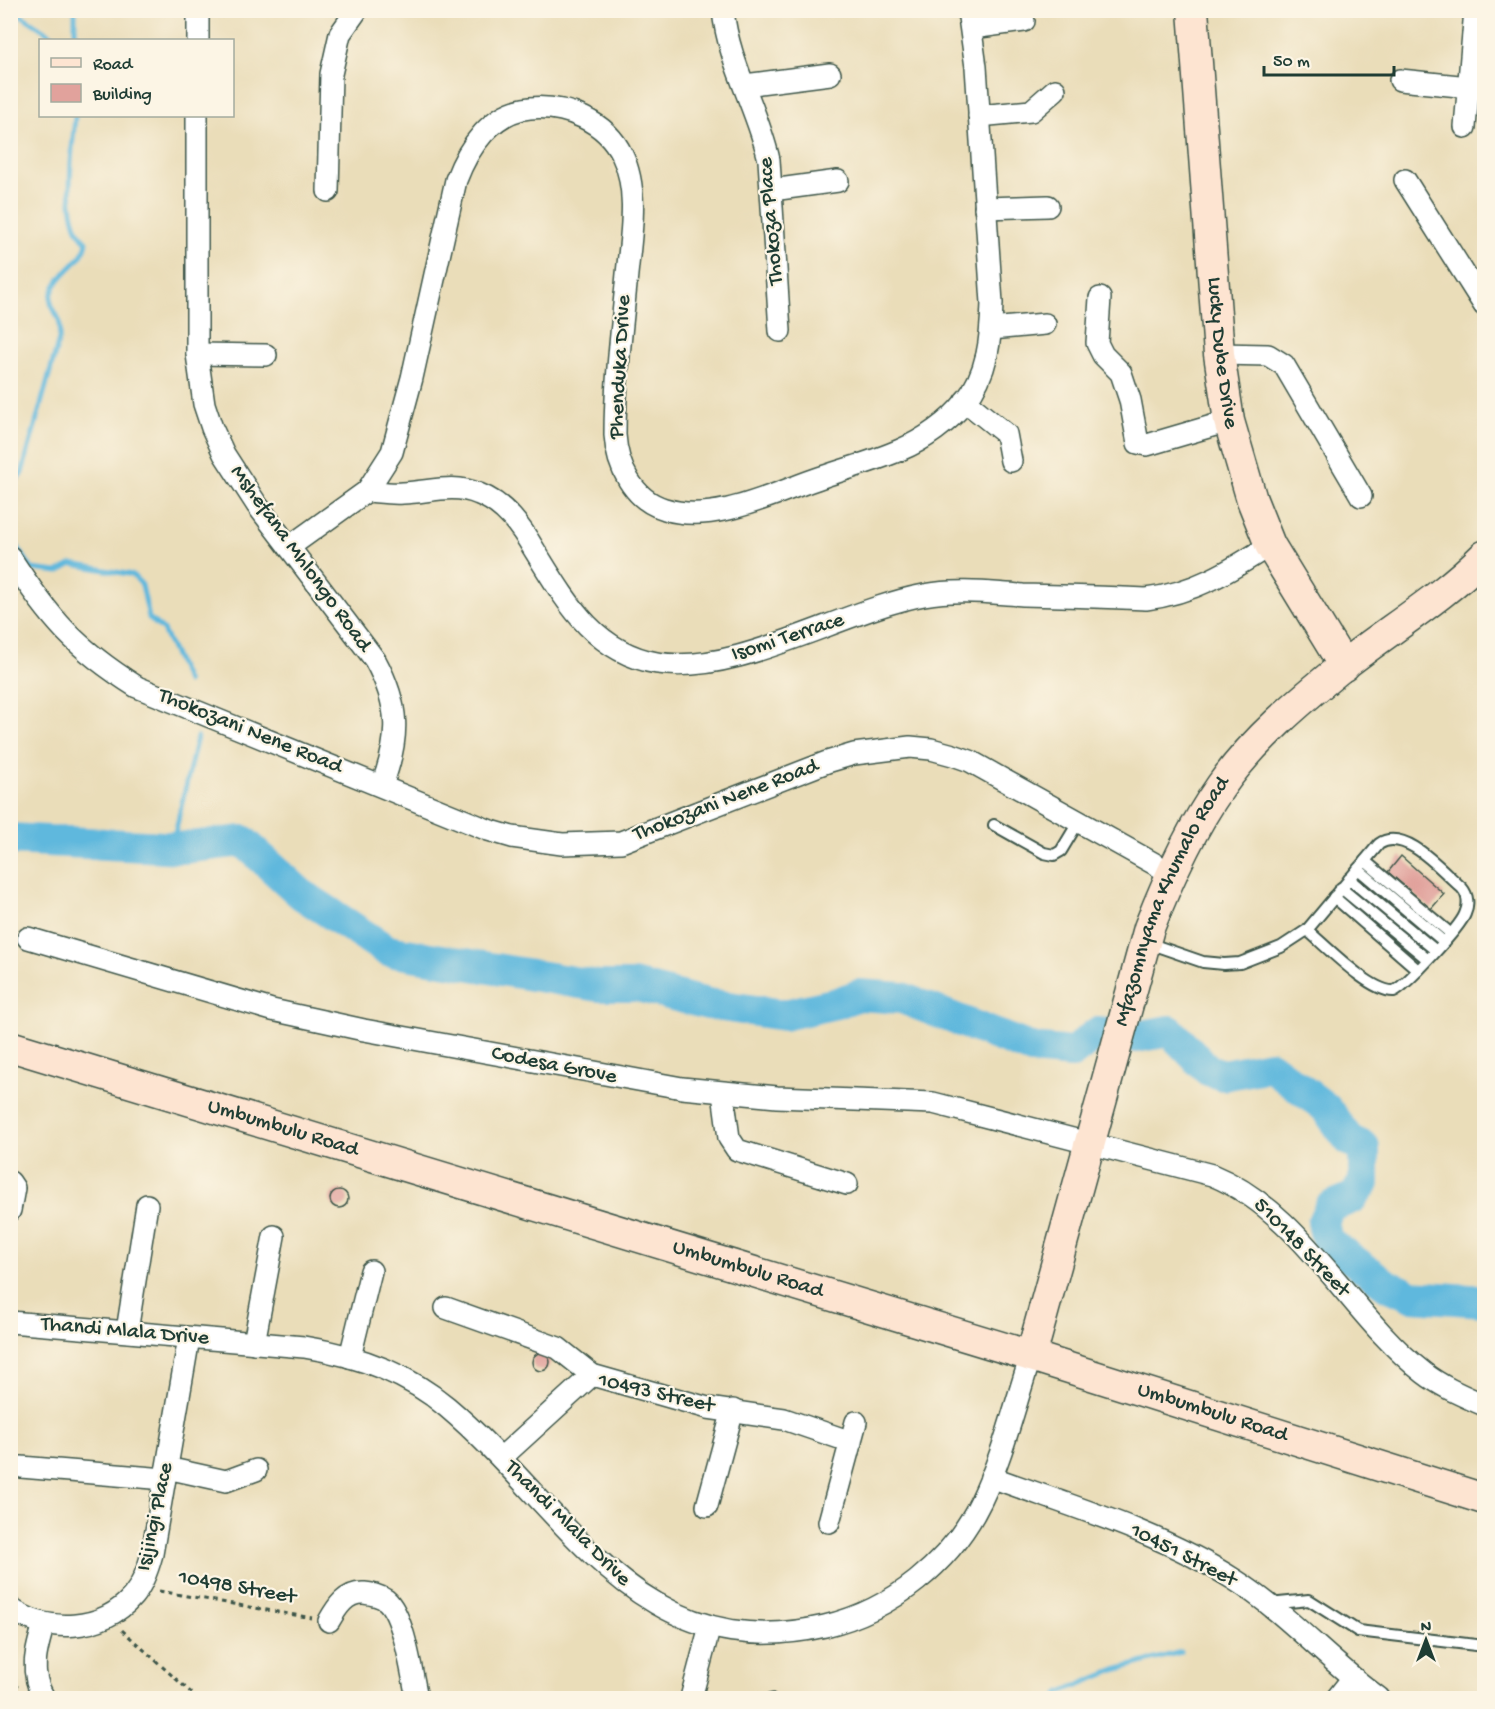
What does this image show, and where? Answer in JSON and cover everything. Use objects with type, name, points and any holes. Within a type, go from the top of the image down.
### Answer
[{"type":"street","points":[[198,10],[198,39]]},
{"type":"street","points":[[328,191],[331,74],[340,34],[357,10]]},
{"type":"street","name":"Thokoza Place","points":[[723,10],[727,39],[764,138],[772,190],[780,331]]},
{"type":"street","name":"Lucky Dube Drive","points":[[1194,10],[1219,354],[1229,421],[1252,500],[1270,545],[1344,666]]},
{"type":"street","points":[[1465,127],[1475,10]]},
{"type":"street","points":[[970,19],[1024,21]]},
{"type":"street","name":"Phenduka Drive","points":[[289,547],[367,491],[392,452],[401,427],[454,188],[463,162],[482,134],[513,113],[528,108],[547,108],[585,117],[600,127],[623,155],[631,195],[631,221],[615,435],[622,470],[647,500],[662,509],[693,513],[739,505],[900,450],[942,424],[965,401],[990,348],[992,303],[970,19]]},
{"type":"street","points":[[745,85],[830,74]]},
{"type":"street","points":[[1400,80],[1468,87]]},
{"type":"street","points":[[979,116],[1031,111],[1054,90]]},
{"type":"street","name":"Mshefana Mhlongo Road","points":[[197,117],[197,354],[204,404],[220,445],[257,505],[375,660],[387,682],[395,717],[396,734],[394,754],[382,785]]},
{"type":"street","points":[[1405,180],[1485,304]]},
{"type":"street","points":[[772,190],[838,181]]},
{"type":"street","points":[[985,208],[1048,206]]},
{"type":"street","points":[[1100,298],[1097,343],[1103,355],[1121,373],[1130,400],[1138,442],[1147,445],[1229,421]]},
{"type":"street","points":[[991,328],[1046,324]]},
{"type":"street","points":[[197,354],[266,356]]},
{"type":"street","points":[[1219,354],[1268,356],[1284,365],[1361,496]]},
{"type":"street","points":[[965,401],[1006,434],[1011,461]]},
{"type":"street","name":"Isomi Terrace","points":[[367,491],[405,493],[456,487],[482,495],[497,503],[524,532],[568,603],[592,632],[614,649],[635,658],[677,665],[719,661],[897,601],[942,592],[1146,599],[1172,596],[1220,577],[1270,545]]},
{"type":"street","name":"Mfazomnyama Khumalo Road","points":[[1031,1356],[1145,941],[1171,873],[1199,819],[1222,784],[1292,710],[1344,666],[1485,556]]},
{"type":"street","name":"Thokozani Nene Road","points":[[12,564],[64,633],[87,654],[137,687],[488,830],[512,837],[562,844],[600,844],[645,834],[827,762],[864,752],[910,747],[931,749],[970,761],[1171,873]]},
{"type":"street","name":"Codesa Grove","points":[[28,938],[284,1012],[647,1083],[723,1093],[933,1103],[1089,1143]]},
{"type":"street","name":"Umbumbulu Road","points":[[10,1046],[1031,1356],[1485,1499]]},
{"type":"street","points":[[723,1093],[729,1138],[737,1150],[847,1184]]},
{"type":"street","name":"510148 Street","points":[[1089,1143],[1212,1175],[1250,1195],[1302,1243],[1406,1358],[1441,1384],[1485,1405]]},
{"type":"street","points":[[10,1182],[15,1188],[10,1210]]},
{"type":"street","points":[[127,1331],[147,1205]]},
{"type":"street","points":[[254,1343],[274,1236]]},
{"type":"street","points":[[350,1357],[371,1271]]},
{"type":"street","points":[[446,1308],[558,1348],[592,1375]]},
{"type":"street","name":"Thandi Mlala Drive","points":[[10,1322],[304,1347],[376,1365],[447,1406],[626,1586],[664,1609],[710,1626],[768,1634],[803,1631],[836,1623],[888,1602],[929,1571],[945,1554],[981,1502],[1031,1356]]},
{"type":"street","name":"Isijingi Place","points":[[10,1608],[24,1617],[44,1624],[76,1624],[108,1616],[121,1608],[139,1587],[152,1554],[189,1338]]},
{"type":"street","name":"10493 Street","points":[[501,1458],[592,1375],[689,1404],[854,1432],[829,1522]]},
{"type":"street","name":"10493 Street","points":[[707,1506],[733,1410]]},
{"type":"street","points":[[21,1467],[166,1473],[226,1481],[256,1470]]},
{"type":"street","name":"10451 Street","points":[[991,1477],[1138,1531],[1189,1554],[1236,1580],[1352,1679],[1379,1698]]},
{"type":"street","points":[[329,1621],[337,1608],[351,1595],[369,1594],[387,1601],[395,1613],[417,1698]]},
{"type":"street","points":[[44,1624],[34,1663],[38,1690],[44,1698]]},
{"type":"street","points":[[691,1698],[710,1626]]},
{"type":"street","points":[[1337,1698],[1352,1679]]},
{"type":"lane","points":[[994,825],[1044,853],[1054,855],[1061,851],[1079,821]]},
{"type":"lane","points":[[1145,941],[1203,962],[1240,963],[1292,942],[1307,930],[1379,844],[1393,838],[1409,842],[1466,892],[1468,905],[1466,914],[1401,988],[1389,991],[1357,973],[1307,930]]},
{"type":"lane","points":[[1361,865],[1447,937]]},
{"type":"lane","points":[[1349,879],[1435,950]]},
{"type":"lane","points":[[1338,892],[1427,959]]},
{"type":"lane","points":[[1338,892],[1418,970]]},
{"type":"lane","points":[[1266,1605],[1309,1600],[1358,1631],[1485,1646]]},
{"type":"path","name":"10498 Street","points":[[139,1587],[329,1621]]},
{"type":"path","points":[[108,1616],[196,1698]]},
{"type":"building","points":[[1401,856],[1444,894],[1431,909],[1388,872]]},
{"type":"building","points":[[1379,891],[1416,922],[1411,928],[1374,897]]},
{"type":"building","points":[[1372,900],[1409,931],[1404,937],[1367,906]]},
{"type":"building","points":[[1364,909],[1401,940],[1397,947],[1360,915]]},
{"type":"building","points":[[339,1190],[345,1193],[348,1199],[345,1205],[339,1208],[333,1205],[330,1199],[333,1193]]},
{"type":"building","points":[[541,1353],[547,1356],[550,1362],[547,1368],[541,1371],[535,1368],[532,1362],[535,1356]]},
{"type":"building","points":[[773,1693],[781,1698],[765,1698],[768,1694]]},
{"type":"waterway","points":[[13,10],[57,39]]},
{"type":"waterway","points":[[75,10],[75,39]]},
{"type":"waterway","points":[[10,487],[22,473],[59,339],[60,322],[51,304],[52,293],[55,285],[81,255],[87,242],[79,232],[73,218],[71,202],[70,183],[75,117]]},
{"type":"waterway","points":[[10,535],[32,569],[58,572],[72,564],[133,575],[142,585],[149,618],[163,630],[187,682]]},
{"type":"waterway","points":[[172,847],[197,737]]},
{"type":"waterway","points":[[10,839],[182,848],[243,841],[301,894],[388,951],[598,986],[637,986],[708,1004],[784,1015],[837,1003],[859,995],[902,998],[1032,1049],[1072,1053],[1097,1033],[1136,1037],[1170,1031],[1208,1070],[1223,1075],[1270,1066],[1325,1107],[1349,1140],[1364,1147],[1364,1183],[1352,1198],[1330,1207],[1323,1222],[1327,1241],[1387,1285],[1412,1296],[1484,1301]]},
{"type":"waterway","points":[[1056,1698],[1061,1692],[1115,1670],[1181,1652]]}]
